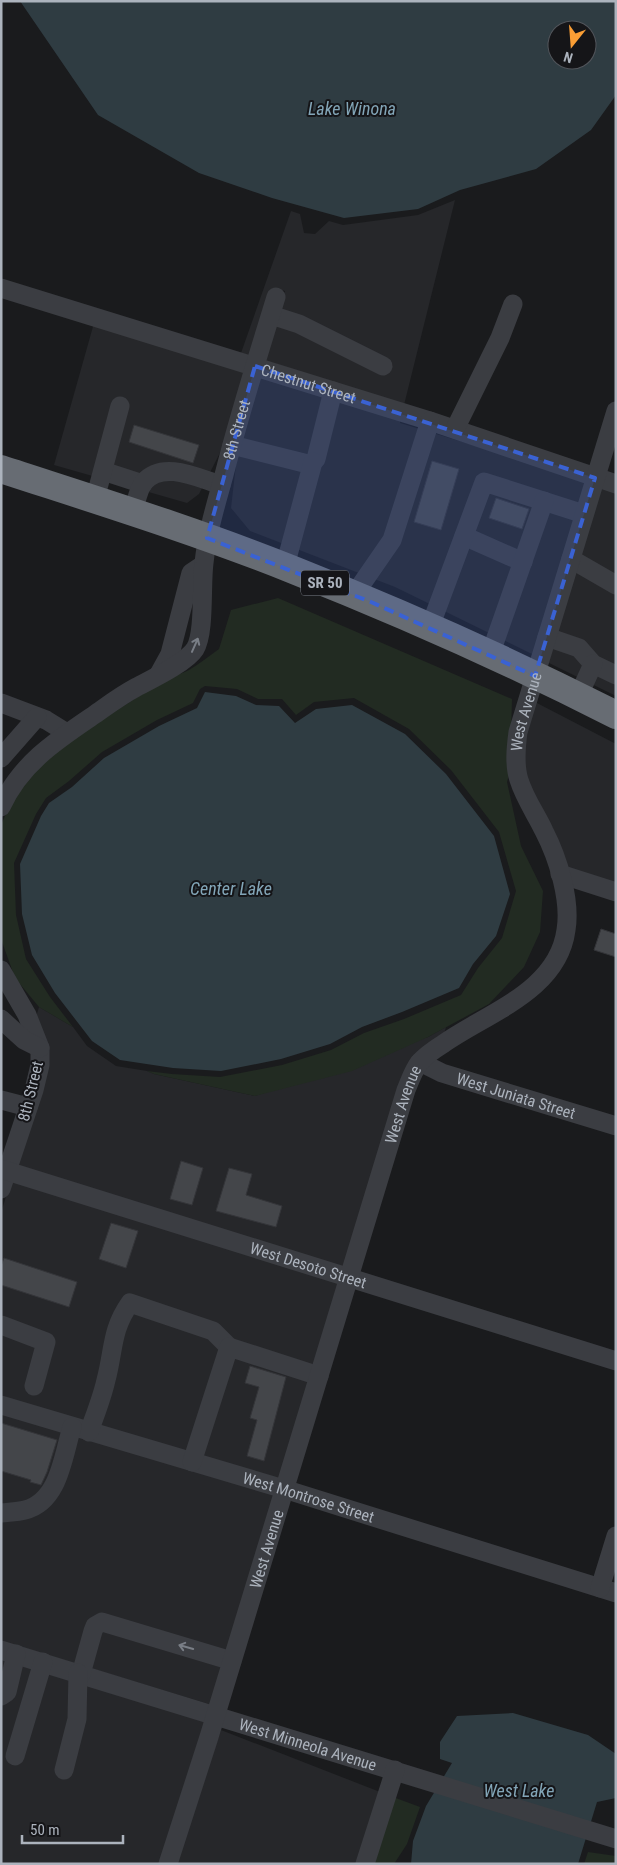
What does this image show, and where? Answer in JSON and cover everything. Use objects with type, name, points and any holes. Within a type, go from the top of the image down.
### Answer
[{"type":"highway","name":"SR 50","points":[[1,470],[133,512],[285,566],[430,627],[616,715]]},
{"type":"street","name":"Chestnut Street","points":[[1,288],[430,421],[616,484]]},
{"type":"street","name":"8th Street","points":[[1,807],[21,773],[34,759],[67,733],[130,690],[158,675],[170,654],[191,574],[204,565],[207,538],[221,485],[276,297]]},
{"type":"street","points":[[454,430],[500,338],[513,304]]},
{"type":"street","points":[[271,315],[299,324],[383,366]]},
{"type":"street","points":[[285,566],[316,459],[333,391]]},
{"type":"street","points":[[95,500],[120,406]]},
{"type":"street","name":"West Avenue","points":[[168,1864],[216,1715],[406,1090],[414,1071],[420,1062],[452,1038],[511,1003],[533,986],[546,973],[556,958],[566,931],[568,913],[560,874],[552,846],[529,804],[519,780],[516,766],[516,746],[518,732],[616,410]]},
{"type":"street","points":[[354,594],[392,540],[430,421]]},
{"type":"street","points":[[232,445],[308,464],[314,462]]},
{"type":"street","points":[[103,471],[143,484]]},
{"type":"street","points":[[133,512],[143,484],[156,473],[168,471],[185,474],[221,485]]},
{"type":"street","points":[[430,627],[484,482],[584,514]]},
{"type":"street","points":[[490,655],[544,501]]},
{"type":"street","points":[[464,536],[523,562]]},
{"type":"street","points":[[570,558],[616,585]]},
{"type":"street","points":[[547,637],[579,648],[593,664],[616,675]]},
{"type":"street","points":[[578,697],[593,664]]},
{"type":"street","points":[[1,703],[46,720],[67,733]]},
{"type":"street","points":[[1,758],[37,717]]},
{"type":"street","points":[[560,874],[616,892]]},
{"type":"street","name":"8th Street","points":[[1,970],[27,1015],[40,1048],[40,1065],[28,1107],[4,1170],[1,1189]]},
{"type":"street","points":[[1,1019],[24,1040],[40,1048]]},
{"type":"street","name":"West Juniata Street","points":[[420,1062],[442,1073],[616,1126]]},
{"type":"street","points":[[1,1100],[28,1107]]},
{"type":"street","name":"West Desoto Street","points":[[4,1170],[616,1361]]},
{"type":"street","points":[[1,1513],[25,1510],[46,1500],[80,1429],[107,1379],[113,1338],[121,1316],[130,1303],[213,1331],[229,1347],[319,1376]]},
{"type":"street","points":[[1,1325],[46,1342],[34,1386]]},
{"type":"street","points":[[192,1462],[229,1347]]},
{"type":"street","name":"West Montrose Street","points":[[1,1405],[608,1590]]},
{"type":"street","points":[[608,1590],[616,1536]]},
{"type":"street","points":[[64,1770],[77,1719],[79,1673],[95,1626],[102,1622],[232,1660]]},
{"type":"street","points":[[1,1696],[7,1692],[9,1652]]},
{"type":"street","name":"West Minneola Avenue","points":[[9,1652],[616,1839]]},
{"type":"street","points":[[15,1756],[42,1662]]},
{"type":"street","points":[[365,1864],[395,1770]]},
{"type":"highlighted area","points":[[255,366],[595,478],[535,676],[371,602],[207,538]]},
{"type":"shaded area","points":[[455,200],[404,405],[264,360],[285,291],[272,288],[251,356],[241,353],[291,211],[300,214],[304,233],[315,234],[329,221],[343,225],[418,215]]},
{"type":"shaded area","points":[[94,323],[246,371],[225,443],[199,494],[187,503],[54,465]]},
{"type":"shaded area","points":[[259,375],[586,483],[534,655],[395,587],[250,531],[231,508],[238,447]]},
{"type":"shaded area","points":[[599,487],[616,492],[616,576],[579,555]]},
{"type":"shaded area","points":[[574,570],[616,594],[616,696],[547,662]]},
{"type":"shaded area","points":[[278,598],[512,699],[510,771],[507,782],[521,846],[543,891],[540,932],[524,967],[489,1004],[428,1037],[352,1071],[255,1096],[147,1071],[220,1077],[282,1065],[331,1050],[364,1033],[404,1019],[461,995],[478,968],[502,938],[516,891],[499,832],[451,770],[409,729],[354,698],[314,702],[296,715],[282,699],[258,699],[237,689],[205,686],[200,689],[193,703],[157,720],[102,752],[46,798],[36,814],[14,863],[16,915],[26,959],[50,997],[73,1027],[39,1007],[15,978],[1,939],[1,825],[12,800],[26,778],[72,739],[158,684],[161,685],[170,678],[189,670],[219,649],[231,610]]},
{"type":"shaded area","points":[[535,702],[616,744],[616,884],[566,868],[526,777],[523,746]]},
{"type":"shaded area","points":[[39,1007],[73,1027],[87,1046],[116,1066],[147,1071],[255,1096],[428,1037],[446,1027],[444,1034],[433,1042],[345,1269],[16,1165],[41,1092],[36,1017]]},
{"type":"shaded area","points":[[11,1180],[340,1284],[280,1480],[1,1396],[1,1213]]},
{"type":"shaded area","points":[[1,1413],[275,1495],[212,1705],[1,1641]]},
{"type":"shaded area","points":[[1,1658],[207,1720],[161,1864],[1,1864]]},
{"type":"shaded area","points":[[221,1730],[393,1797],[366,1864],[175,1864]]},
{"type":"shaded area","points":[[393,1797],[420,1807],[407,1844],[394,1864],[366,1864]]},
{"type":"shaded area","points":[[588,1852],[616,1856],[616,1864],[584,1864]]},
{"type":"water","name":"Lake Winona","points":[[20,1],[616,1],[616,95],[591,130],[536,169],[460,190],[418,209],[344,218],[272,198],[199,173],[98,115]]},
{"type":"water","name":"Center Lake","points":[[205,692],[236,696],[256,705],[279,706],[295,723],[316,709],[352,705],[405,734],[446,774],[494,836],[510,894],[496,936],[473,964],[459,988],[362,1027],[330,1044],[281,1059],[221,1071],[173,1068],[120,1060],[92,1041],[55,993],[32,955],[22,914],[20,864],[41,816],[49,803],[72,787],[104,758],[159,726],[197,708]]},
{"type":"water","name":"West Lake","points":[[513,1713],[588,1735],[616,1754],[616,1798],[597,1802],[578,1864],[411,1864],[413,1841],[426,1806],[452,1763],[440,1759],[440,1742],[457,1716]]},
{"type":"building","points":[[134,425],[199,445],[193,463],[129,442]]},
{"type":"building","points":[[432,461],[459,469],[441,530],[414,522]]},
{"type":"building","points":[[496,498],[529,509],[522,529],[489,518]]},
{"type":"building","points":[[601,929],[616,934],[616,957],[594,950]]},
{"type":"building","points":[[181,1161],[203,1168],[192,1205],[170,1199]]},
{"type":"building","points":[[229,1168],[252,1174],[246,1195],[282,1206],[276,1227],[216,1211]]},
{"type":"building","points":[[111,1223],[138,1231],[126,1268],[99,1259]]},
{"type":"building","points":[[4,1258],[77,1282],[69,1307],[1,1285],[1,1266]]},
{"type":"building","points":[[250,1366],[286,1377],[264,1461],[247,1456],[257,1420],[250,1418],[259,1387],[245,1383]]},
{"type":"building","points":[[1,1423],[57,1440],[41,1485],[1,1471]]}]
